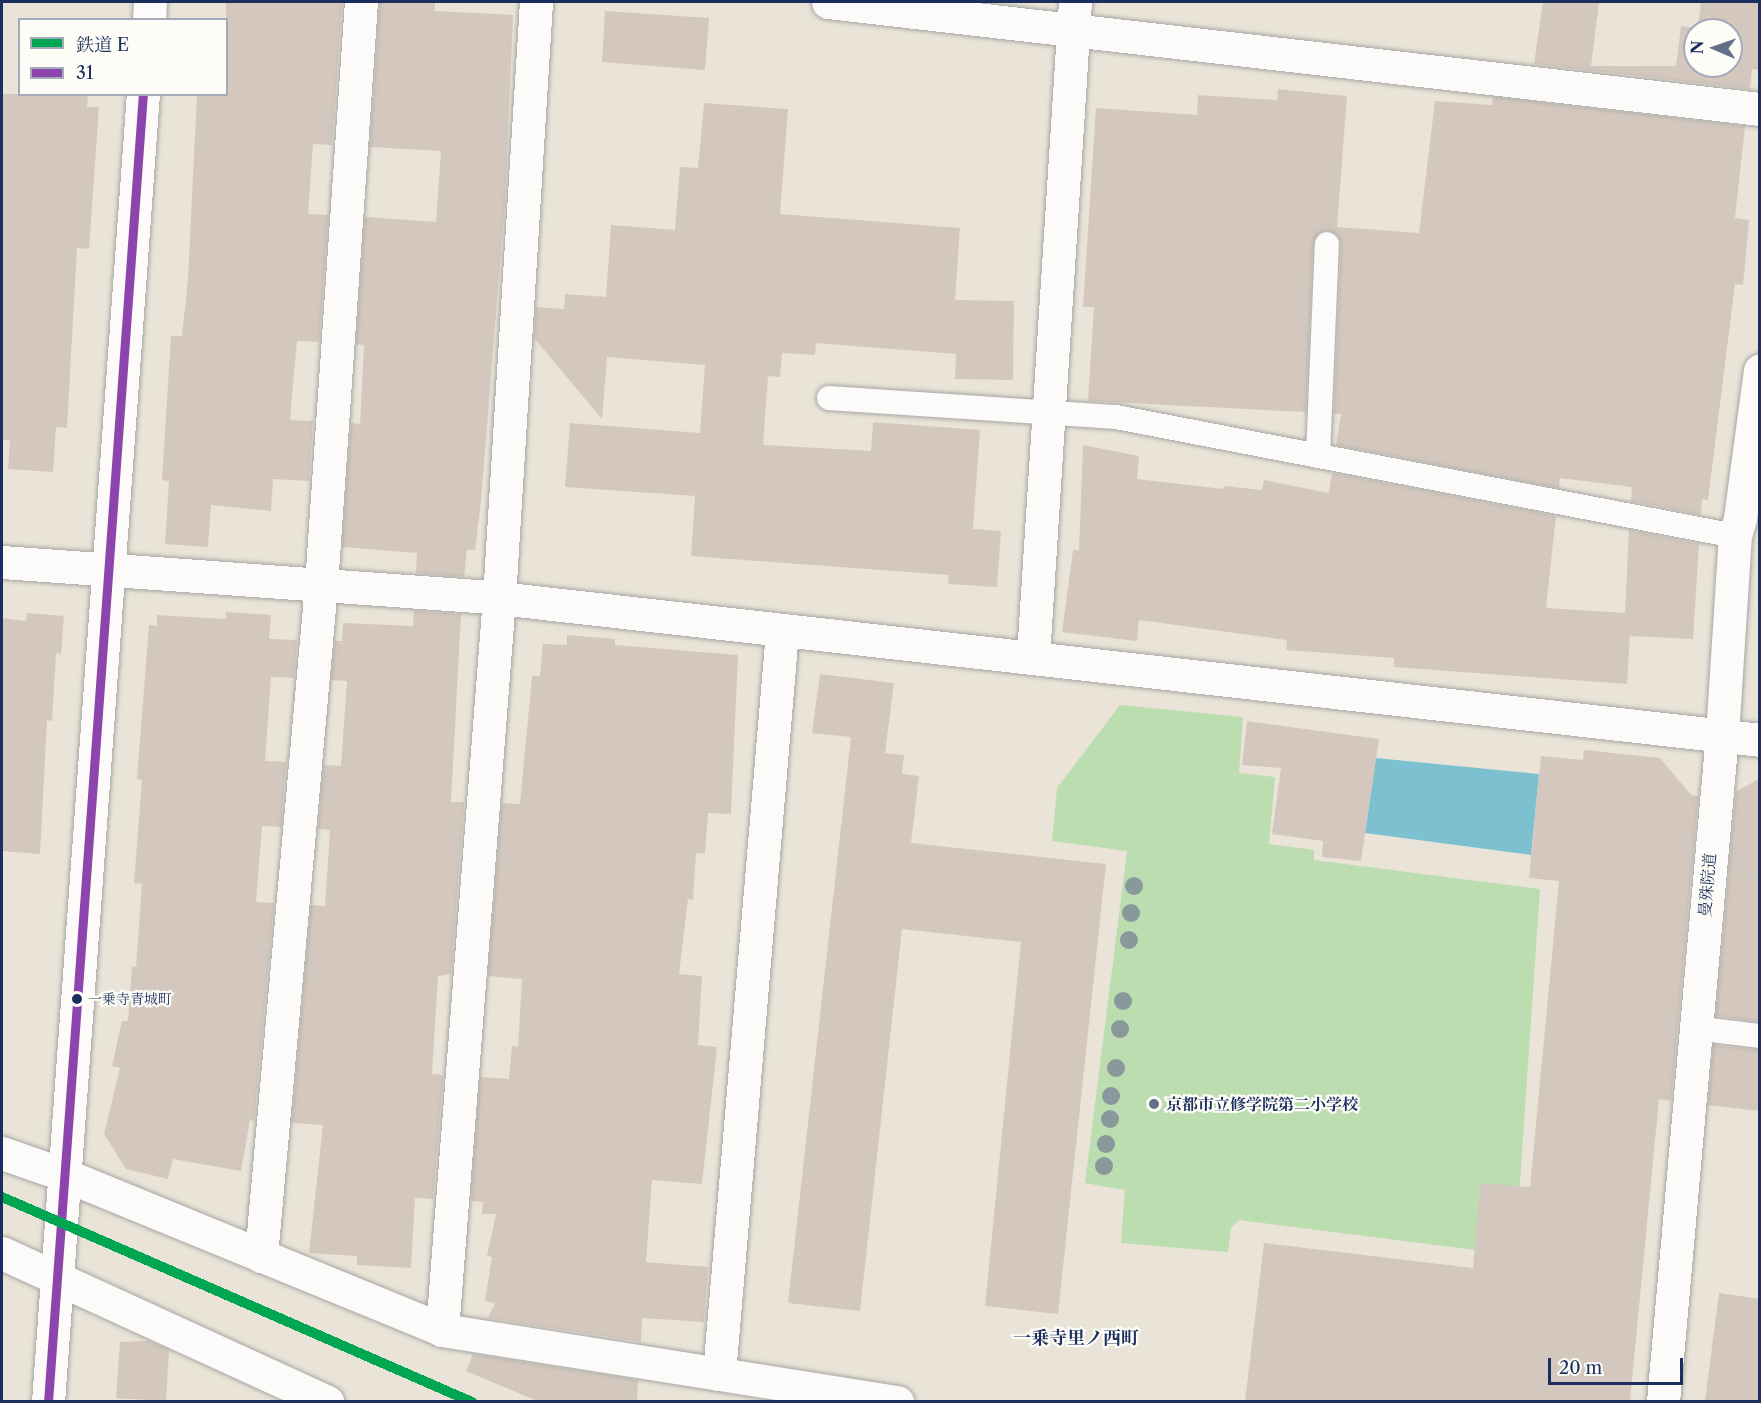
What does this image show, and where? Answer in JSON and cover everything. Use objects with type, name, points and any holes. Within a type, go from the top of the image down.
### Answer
[{"type":"street","points":[[149,18],[150,2]]},
{"type":"street","points":[[261,1256],[321,585],[361,2]]},
{"type":"street","points":[[442,1330],[499,598],[536,2]]},
{"type":"street","points":[[828,2],[1074,16],[1760,109]]},
{"type":"street","points":[[1033,656],[1074,16]]},
{"type":"street","points":[[48,1401],[143,96]]},
{"type":"street","name":"曼殊院道","points":[[1663,1401],[1694,1028],[1722,735],[1735,536],[1740,518],[1760,370]]},
{"type":"street","points":[[2,562],[499,598],[782,631],[1033,656],[1760,740]]},
{"type":"street","points":[[719,1374],[782,631]]},
{"type":"street","points":[[2,1153],[65,1175],[442,1330],[897,1401]]},
{"type":"street","points":[[2,1253],[328,1401]]},
{"type":"lane","points":[[1318,456],[1327,244]]},
{"type":"lane","points":[[829,398],[1116,417],[1735,536]]},
{"type":"lane","points":[[1694,1028],[1760,1036]]},
{"type":"green space","points":[[1120,705],[1243,717],[1239,773],[1275,777],[1269,844],[1314,850],[1314,860],[1540,889],[1515,1255],[1239,1220],[1231,1228],[1228,1252],[1121,1243],[1125,1190],[1085,1183],[1127,851],[1052,841],[1057,788]]},
{"type":"water","points":[[1376,758],[1539,774],[1531,855],[1365,833]]},
{"type":"building","points":[[226,2],[342,2],[332,145],[313,144],[308,214],[328,215],[319,342],[297,341],[290,420],[313,421],[309,481],[273,479],[271,511],[211,505],[208,547],[165,544],[169,481],[162,480],[171,336],[182,336],[188,279],[197,96],[228,96],[228,18],[226,18]]},
{"type":"building","points":[[435,2],[435,11],[513,15],[505,201],[481,501],[475,550],[467,550],[464,577],[416,573],[417,553],[342,547],[351,423],[360,424],[364,345],[356,344],[365,217],[436,222],[441,151],[370,147],[380,3]]},
{"type":"building","points":[[1543,2],[1599,2],[1591,66],[1676,66],[1681,26],[1683,26],[1683,78],[1743,78],[1743,18],[1699,18],[1701,2],[1760,2],[1760,70],[1752,69],[1750,89],[1534,64]]},
{"type":"building","points":[[605,11],[709,18],[705,70],[602,62]]},
{"type":"building","points":[[1278,89],[1347,96],[1337,227],[1419,233],[1435,101],[1492,105],[1493,97],[1745,126],[1735,218],[1749,220],[1743,285],[1735,284],[1708,500],[1702,499],[1701,515],[1631,501],[1632,487],[1560,478],[1559,488],[1336,445],[1341,414],[1334,414],[1341,245],[1339,237],[1328,230],[1320,232],[1313,243],[1306,412],[1088,401],[1094,307],[1083,307],[1096,108],[1197,115],[1198,95],[1277,100]]},
{"type":"building","points":[[2,94],[88,96],[87,107],[99,107],[89,249],[77,248],[67,428],[56,427],[53,472],[8,469],[10,440],[2,440]]},
{"type":"building","points":[[704,103],[788,109],[780,214],[960,228],[955,300],[1014,301],[1013,380],[955,379],[956,354],[816,343],[815,355],[782,353],[780,377],[768,376],[763,445],[871,451],[873,422],[980,430],[973,529],[1001,531],[997,587],[948,584],[949,575],[691,556],[695,496],[565,487],[570,423],[700,433],[705,365],[607,357],[602,419],[534,338],[536,307],[564,309],[565,294],[606,297],[611,225],[675,230],[680,167],[698,168]]},
{"type":"building","points":[[1083,445],[1139,456],[1137,479],[1223,489],[1224,486],[1262,490],[1264,480],[1329,493],[1332,473],[1556,516],[1546,608],[1625,613],[1629,530],[1699,544],[1693,639],[1630,636],[1627,684],[1394,667],[1394,658],[1286,650],[1287,640],[1139,620],[1137,641],[1062,632],[1073,550],[1079,551]]},
{"type":"building","points":[[414,611],[461,614],[451,802],[464,802],[451,974],[438,976],[432,1074],[443,1075],[433,1199],[415,1198],[411,1268],[357,1265],[357,1256],[309,1253],[323,1125],[292,1123],[311,905],[325,906],[330,830],[318,829],[324,765],[341,766],[347,681],[331,680],[335,641],[342,641],[343,623],[413,626]]},
{"type":"building","points":[[226,612],[271,615],[269,639],[297,640],[294,678],[271,677],[265,761],[286,762],[281,827],[262,826],[256,902],[274,903],[254,1121],[250,1120],[241,1171],[173,1159],[168,1179],[126,1169],[104,1134],[120,1068],[112,1066],[122,1021],[128,1021],[132,966],[136,967],[142,884],[134,883],[142,780],[137,779],[149,625],[157,626],[157,615],[226,619]]},
{"type":"building","points":[[27,613],[64,616],[61,654],[56,653],[52,721],[47,720],[40,854],[2,851],[2,618],[26,621]]},
{"type":"building","points":[[567,635],[615,639],[615,645],[738,655],[731,814],[708,813],[705,854],[696,853],[693,900],[688,899],[679,974],[702,976],[698,1045],[717,1047],[702,1184],[652,1180],[646,1262],[708,1267],[704,1322],[642,1318],[641,1342],[488,1318],[495,1303],[485,1301],[492,1257],[487,1256],[496,1214],[482,1214],[483,1202],[471,1201],[480,1077],[509,1079],[512,1046],[518,1047],[522,979],[488,976],[502,803],[520,804],[532,676],[540,676],[543,644],[567,645]]},
{"type":"building","points":[[820,674],[894,683],[885,753],[904,755],[902,774],[919,776],[911,843],[1106,864],[1058,1314],[985,1306],[1021,942],[902,929],[860,1311],[788,1303],[851,737],[812,733]]},
{"type":"building","points":[[1247,721],[1379,739],[1361,861],[1322,857],[1323,841],[1272,834],[1281,768],[1242,765]]},
{"type":"building","points":[[1584,750],[1660,758],[1691,795],[1698,796],[1671,1101],[1659,1099],[1630,1401],[1245,1401],[1264,1243],[1473,1268],[1480,1183],[1530,1187],[1559,881],[1529,878],[1541,756],[1583,760]]},
{"type":"building","points":[[1760,778],[1760,1022],[1716,1016],[1736,792]]},
{"type":"building","points":[[1713,1045],[1760,1050],[1760,1111],[1708,1105]]},
{"type":"building","points":[[1719,1293],[1760,1299],[1760,1401],[1705,1401]]},
{"type":"building","points":[[149,1341],[169,1350],[166,1401],[116,1398],[120,1342]]},
{"type":"building","points":[[473,1354],[638,1380],[637,1401],[537,1401],[466,1371]]},
{"type":"rail line","name":"E","points":[[2,1197],[472,1402]]},
{"type":"transit line","name":"31","points":[[48,1402],[143,96]]},
{"type":"place","name":"一乗寺青城町","points":[[77,999]]},
{"type":"place","name":"京都市立修学院第二小学校","points":[[1154,1104]]},
{"type":"district","name":"一乗寺里ノ西町","points":[[1076,1338]]}]
